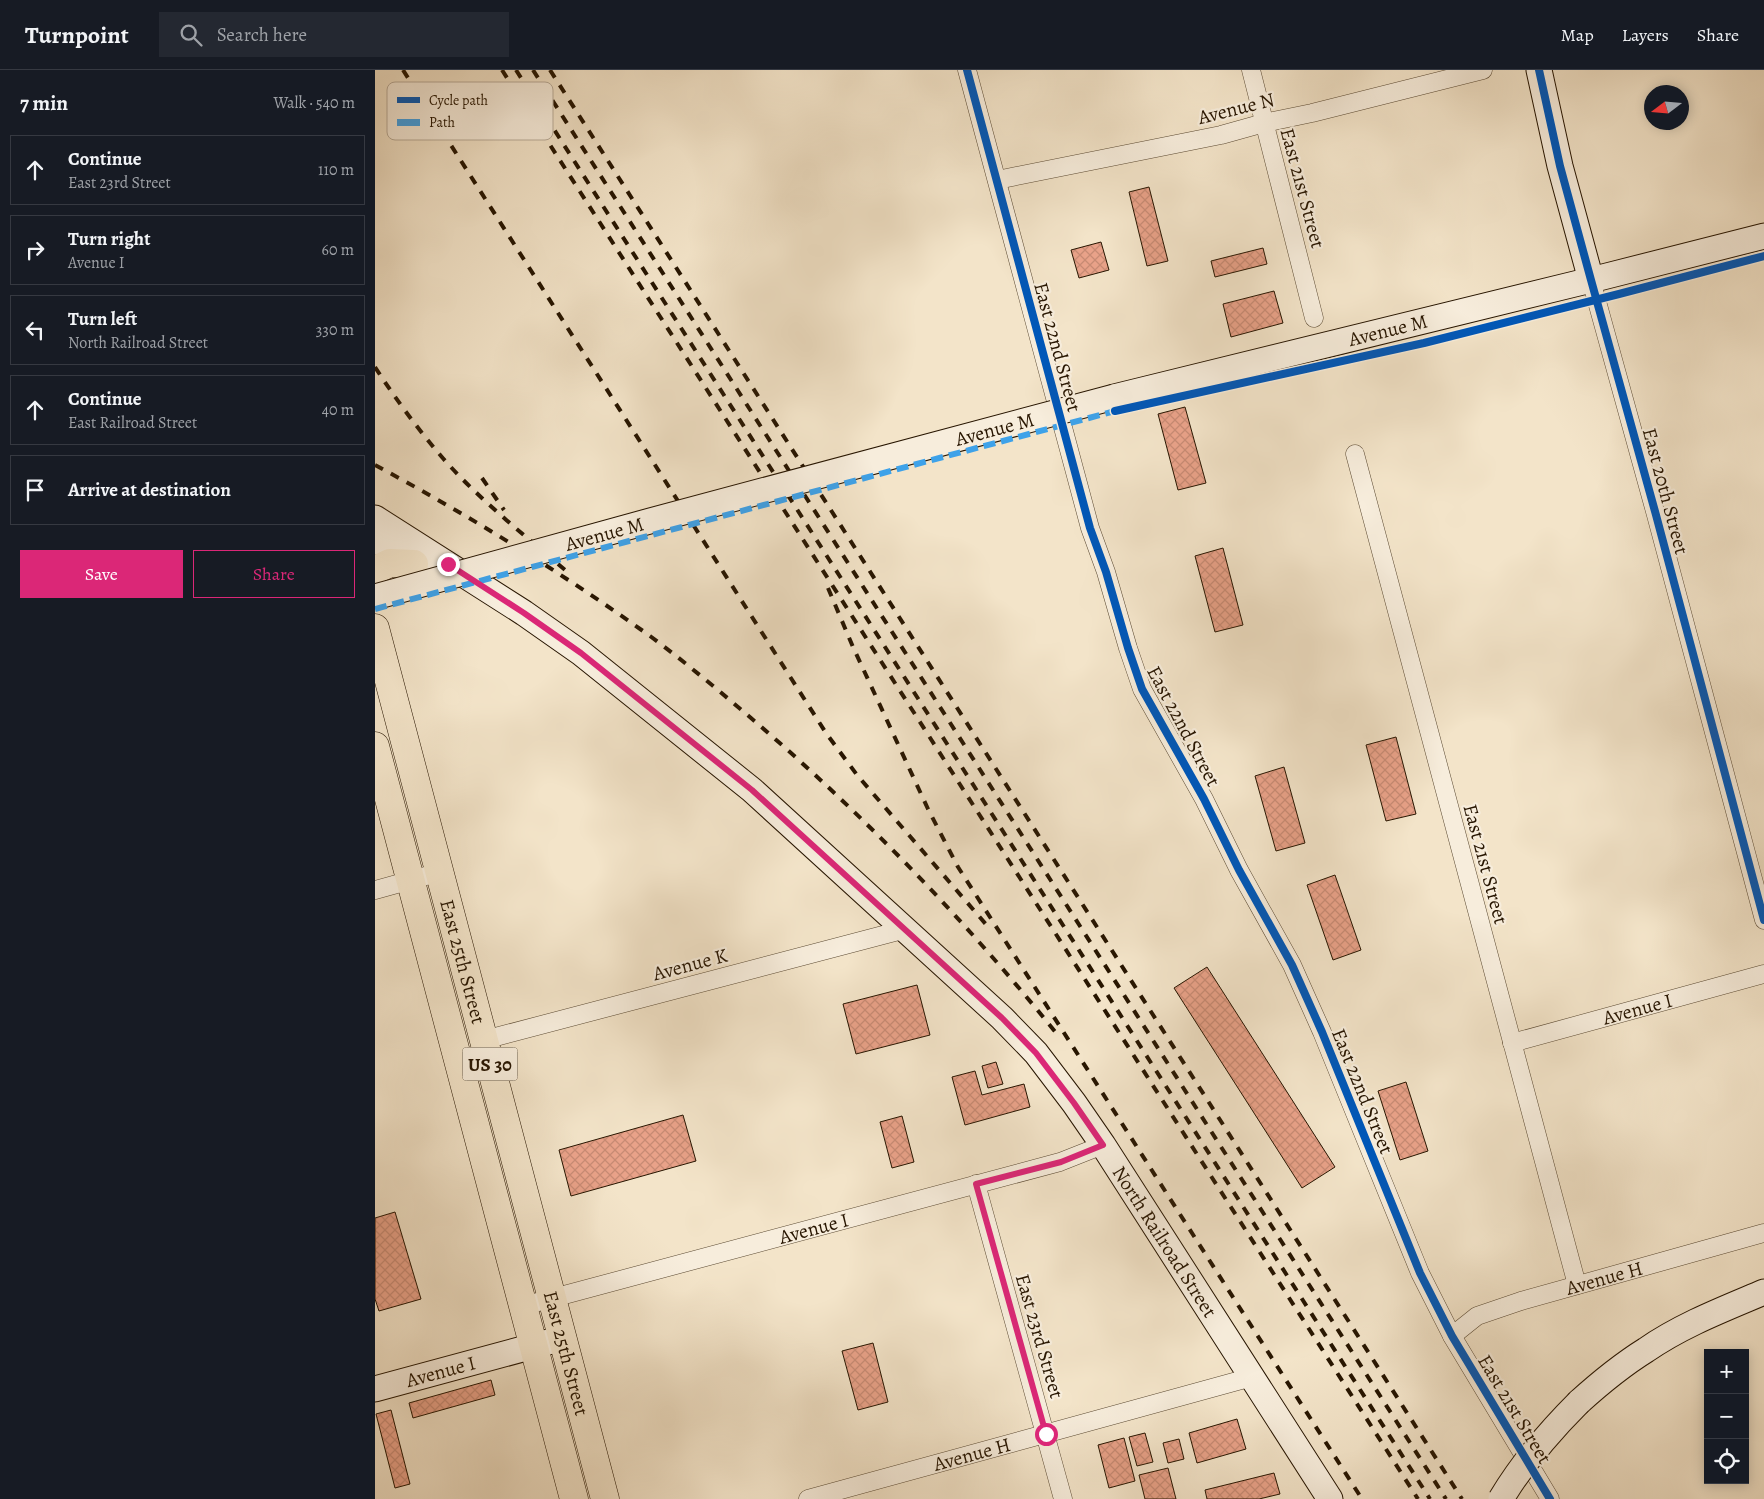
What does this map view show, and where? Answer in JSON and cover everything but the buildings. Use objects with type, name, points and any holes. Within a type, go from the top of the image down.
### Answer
[{"type":"main road","name":"East 20th Street","points":[[1539,70],[1561,166],[1591,280]]},
{"type":"main road","name":"Avenue M","points":[[375,597],[650,521],[1114,397],[1764,236]]},
{"type":"main road","points":[[375,518],[524,613]]},
{"type":"main road","points":[[375,540],[414,564],[461,588],[524,613]]},
{"type":"main road","points":[[375,570],[390,563],[414,564]]},
{"type":"main road","name":"North Railroad Street","points":[[524,613],[581,653],[752,790],[906,929],[1002,1018],[1036,1053],[1103,1145],[1330,1499]]},
{"type":"main road","name":"East 25th Street","points":[[375,628],[605,1499]]},
{"type":"main road","name":"East 25th Street","points":[[375,746],[574,1499]]},
{"type":"main road","points":[[1501,1499],[1527,1460],[1549,1432],[1611,1374],[1647,1349],[1711,1314],[1764,1292]]},
{"type":"main road","name":"Avenue I","points":[[375,1389],[563,1338]]},
{"type":"street","name":"East 22nd Street","points":[[967,70],[1090,528],[1106,572],[1142,689],[1204,799],[1239,870],[1292,965],[1322,1032],[1420,1273],[1452,1336]]},
{"type":"street","name":"East 21st Street","points":[[1251,70],[1314,318]]},
{"type":"street","name":"Avenue N","points":[[997,180],[1221,135],[1483,70]]},
{"type":"street","name":"East 20th Street","points":[[1591,280],[1657,516],[1764,920]]},
{"type":"street","name":"East 21st Street","points":[[1355,454],[1577,1285]]},
{"type":"street","points":[[375,890],[440,872]]},
{"type":"street","name":"Avenue K","points":[[484,1040],[906,929]]},
{"type":"street","name":"Avenue I","points":[[1512,1043],[1764,974]]},
{"type":"street","name":"Avenue I","points":[[523,1306],[1061,1162],[1103,1145]]},
{"type":"street","name":"East 23rd Street","points":[[976,1184],[1063,1499]]},
{"type":"street","name":"Avenue H","points":[[1452,1336],[1477,1316],[1521,1301],[1764,1233]]},
{"type":"street","name":"East 21st Street","points":[[1452,1336],[1550,1499]]},
{"type":"street","name":"Avenue H","points":[[808,1499],[1252,1377]]},
{"type":"railway","points":[[403,70],[411,82]]},
{"type":"railway","points":[[502,70],[510,82]]},
{"type":"railway","points":[[516,70],[524,82]]},
{"type":"railway","points":[[533,70],[541,82]]},
{"type":"railway","points":[[550,70],[1462,1499]]},
{"type":"railway","points":[[553,101],[1446,1499]]},
{"type":"railway","points":[[553,128],[1430,1499]]},
{"type":"railway","points":[[448,140],[826,733],[857,775],[990,929]]},
{"type":"railway","points":[[547,140],[1418,1499]]},
{"type":"railway","points":[[375,367],[415,424],[455,472],[504,518],[571,575]]},
{"type":"railway","points":[[375,465],[446,504],[549,568],[650,636],[714,687],[793,754],[873,830],[986,950],[1057,1034]]},
{"type":"railway","points":[[482,478],[504,510]]},
{"type":"railway","points":[[828,588],[853,647],[928,809],[958,867],[1362,1499]]},
{"type":"marked path","points":[[375,609],[1115,411]]},
{"type":"cycle path","points":[[967,70],[1090,528],[1106,572],[1142,689],[1204,799],[1239,870],[1292,965],[1322,1032],[1420,1273],[1452,1336],[1550,1499]]},
{"type":"cycle path","points":[[1539,70],[1560,166],[1656,515],[1764,920]]},
{"type":"cycle path","points":[[1115,411],[1424,343],[1764,256]]},
{"type":"route","points":[[448,564],[524,613],[581,653],[752,790],[1002,1018],[1036,1053],[1103,1145],[1061,1162],[976,1184],[1046,1434]]}]
